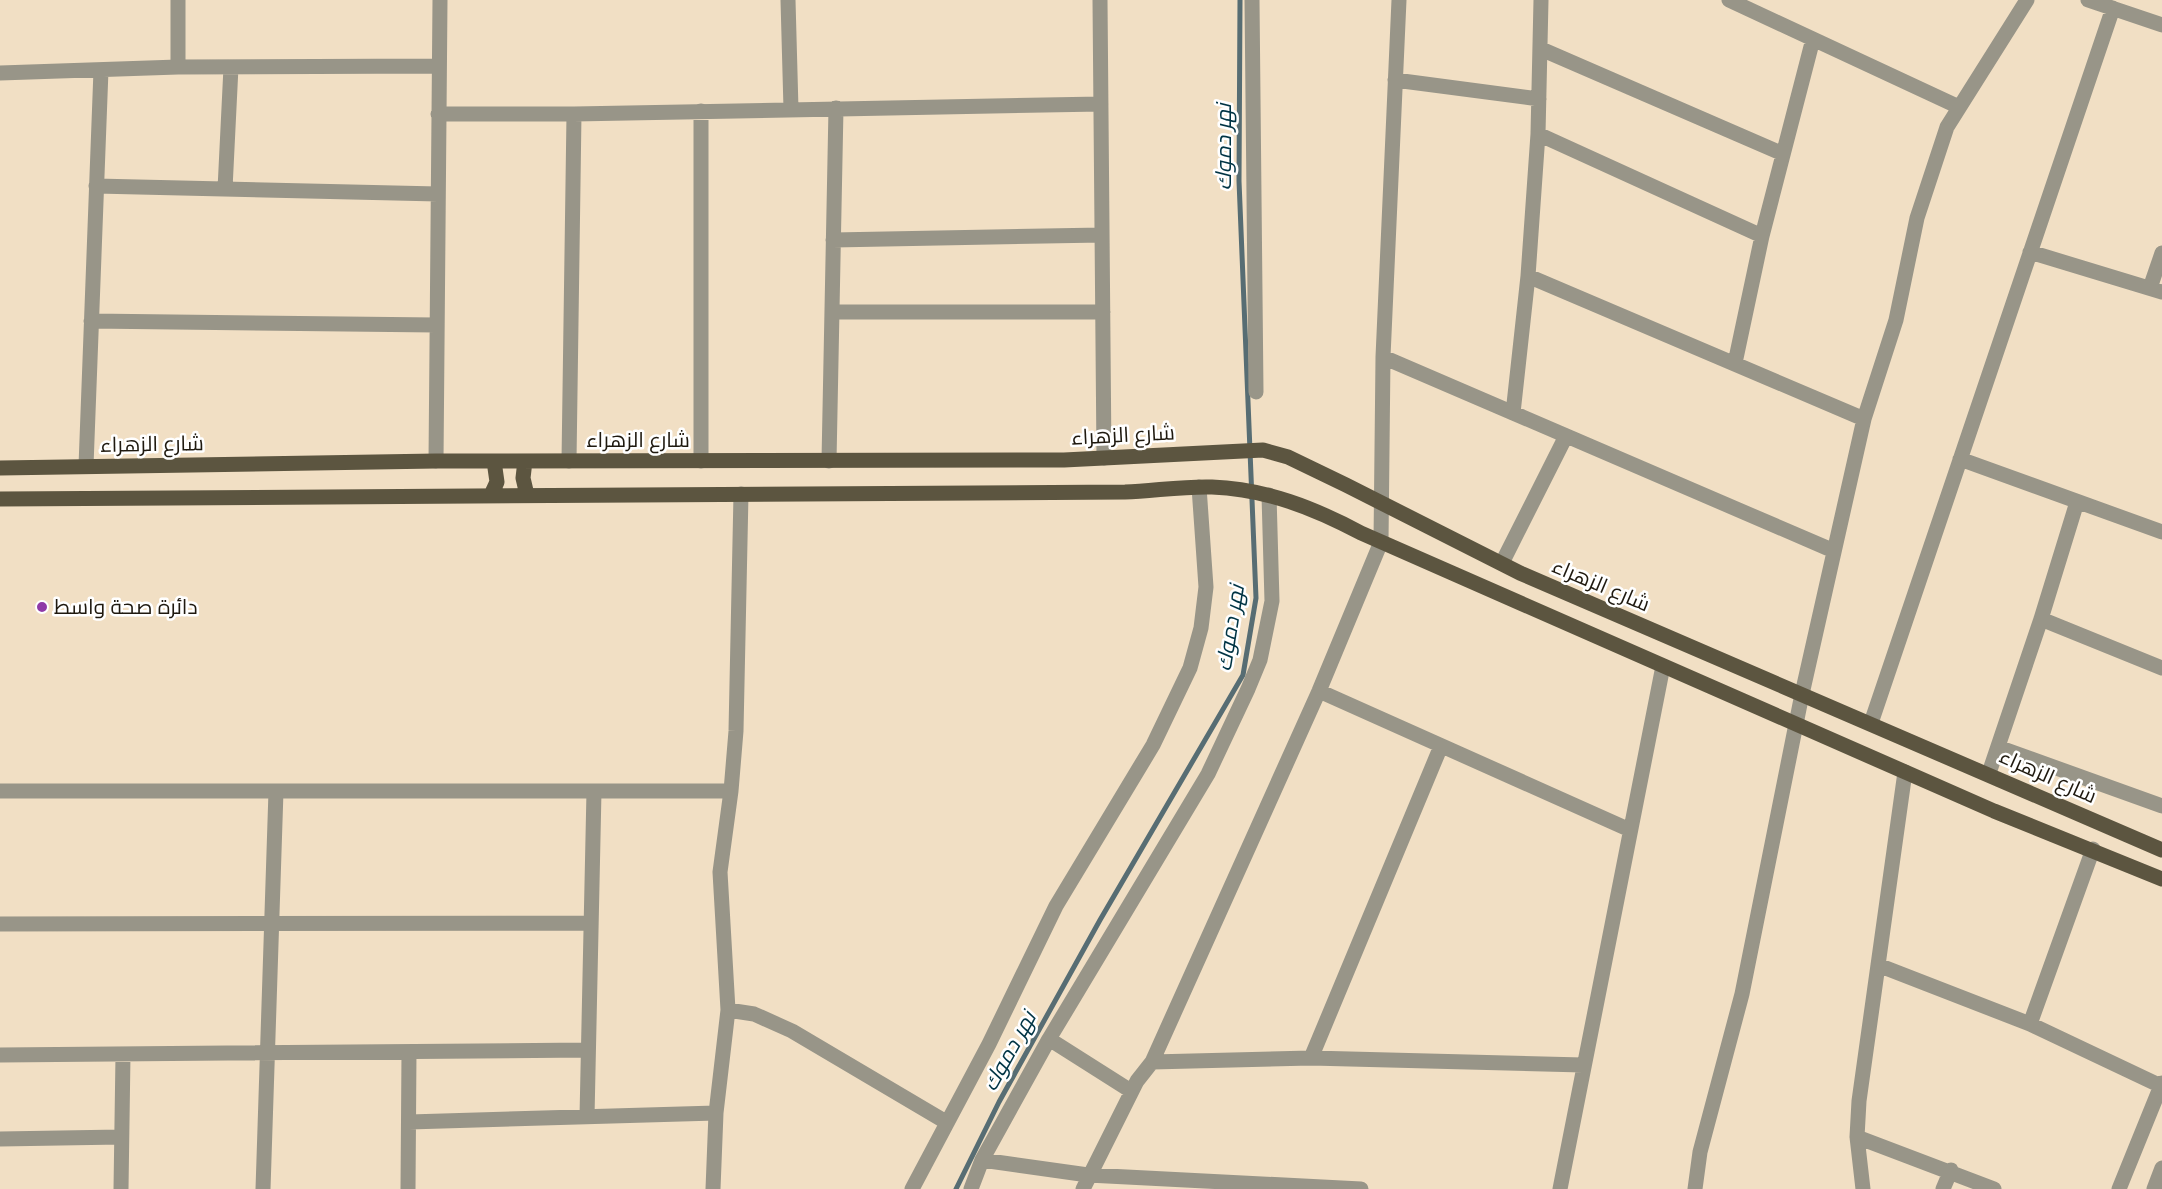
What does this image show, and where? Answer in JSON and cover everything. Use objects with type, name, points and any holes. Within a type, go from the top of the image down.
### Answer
[{"type":"main road","name":"شارع الزهراء","points":[[0,468],[436,461],[1104,458],[1263,450],[1288,457],[1502,563],[2162,850]]},
{"type":"main road","points":[[491,495],[498,475],[494,461]]},
{"type":"main road","points":[[525,461],[523,478],[527,495]]},
{"type":"main road","points":[[0,499],[1125,492],[1205,487],[1264,494],[1307,506],[1381,542],[1796,725],[2162,879]]},
{"type":"street","points":[[178,0],[178,67]]},
{"type":"street","points":[[436,461],[440,0]]},
{"type":"street","points":[[788,0],[791,109]]},
{"type":"street","points":[[1100,0],[1104,458]]},
{"type":"street","points":[[1252,0],[1256,392]]},
{"type":"street","points":[[1086,1182],[1131,1091],[1152,1062],[1319,691],[1381,542],[1379,501],[1383,357],[1399,0]]},
{"type":"street","points":[[1513,413],[1528,276],[1538,134],[1541,0]]},
{"type":"street","points":[[1729,0],[1959,107]]},
{"type":"street","points":[[1695,1189],[1700,1152],[1742,994],[1802,694],[1864,419],[1896,320],[1904,275],[1923,199],[1944,135],[1959,107],[2027,0]]},
{"type":"street","points":[[2088,0],[2113,8],[2131,7],[2162,25]]},
{"type":"street","points":[[1870,723],[2113,8]]},
{"type":"street","points":[[1735,363],[1762,236],[1813,39]]},
{"type":"street","points":[[1541,49],[1783,154]]},
{"type":"street","points":[[0,73],[178,67],[438,66]]},
{"type":"street","points":[[225,189],[231,67]]},
{"type":"street","points":[[86,466],[100,70]]},
{"type":"street","points":[[1395,80],[1539,99]]},
{"type":"street","points":[[438,114],[574,114],[1101,104]]},
{"type":"street","points":[[829,461],[836,108]]},
{"type":"street","points":[[701,111],[701,461]]},
{"type":"street","points":[[569,461],[574,114]]},
{"type":"street","points":[[1538,134],[1762,236]]},
{"type":"street","points":[[96,186],[438,194]]},
{"type":"street","points":[[833,240],[1102,235]]},
{"type":"street","points":[[2030,252],[2156,290],[2162,253]]},
{"type":"street","points":[[1528,276],[1864,419]]},
{"type":"street","points":[[832,312],[1103,312]]},
{"type":"street","points":[[91,321],[436,325]]},
{"type":"street","points":[[1383,357],[1834,551]]},
{"type":"street","points":[[1502,563],[1566,436]]},
{"type":"street","points":[[1960,459],[2162,532]]},
{"type":"street","points":[[912,1189],[989,1044],[1056,906],[1153,745],[1190,668],[1201,628],[1206,587],[1205,487]]},
{"type":"street","points":[[713,1189],[716,1113],[728,1010],[720,872],[736,731],[741,494]]},
{"type":"street","points":[[971,1189],[982,1160],[1049,1039],[1208,774],[1226,739],[1260,660],[1272,601],[1264,494]]},
{"type":"street","points":[[1989,773],[2041,619],[2077,502]]},
{"type":"street","points":[[2041,619],[2162,668]]},
{"type":"street","points":[[1560,1189],[1582,1065],[1663,666]]},
{"type":"street","points":[[1319,691],[1630,830]]},
{"type":"street","points":[[1311,1058],[1441,746]]},
{"type":"street","points":[[1998,747],[2162,806]]},
{"type":"street","points":[[1863,1189],[1857,1137],[1859,1101],[1905,772]]},
{"type":"street","points":[[0,791],[731,791]]},
{"type":"street","points":[[263,1189],[276,791]]},
{"type":"street","points":[[587,1117],[589,923],[594,791]]},
{"type":"street","points":[[2030,1024],[2093,849]]},
{"type":"street","points":[[0,924],[589,923]]},
{"type":"street","points":[[1878,965],[2030,1024],[2161,1084],[2119,1189]]},
{"type":"street","points":[[728,1010],[754,1014],[792,1031],[946,1122]]},
{"type":"street","points":[[1049,1039],[1131,1091]]},
{"type":"street","points":[[0,1055],[587,1050]]},
{"type":"street","points":[[408,1052],[408,1189]]},
{"type":"street","points":[[120,1189],[123,1055]]},
{"type":"street","points":[[1152,1062],[1311,1058],[1582,1065]]},
{"type":"street","points":[[409,1122],[716,1113]]},
{"type":"street","points":[[0,1139],[121,1137]]},
{"type":"street","points":[[1857,1137],[1951,1170],[1994,1189]]},
{"type":"street","points":[[982,1160],[1086,1182],[1360,1189]]},
{"type":"street","points":[[2154,1189],[2162,1168]]},
{"type":"street","points":[[1943,1189],[1951,1170]]},
{"type":"waterway","name":"نهر دموك","points":[[956,1189],[999,1102],[1100,920],[1243,675],[1256,598],[1239,181],[1240,0]]},
{"type":"place","name":"دائرة صحة واسط","points":[[42,607]]}]
